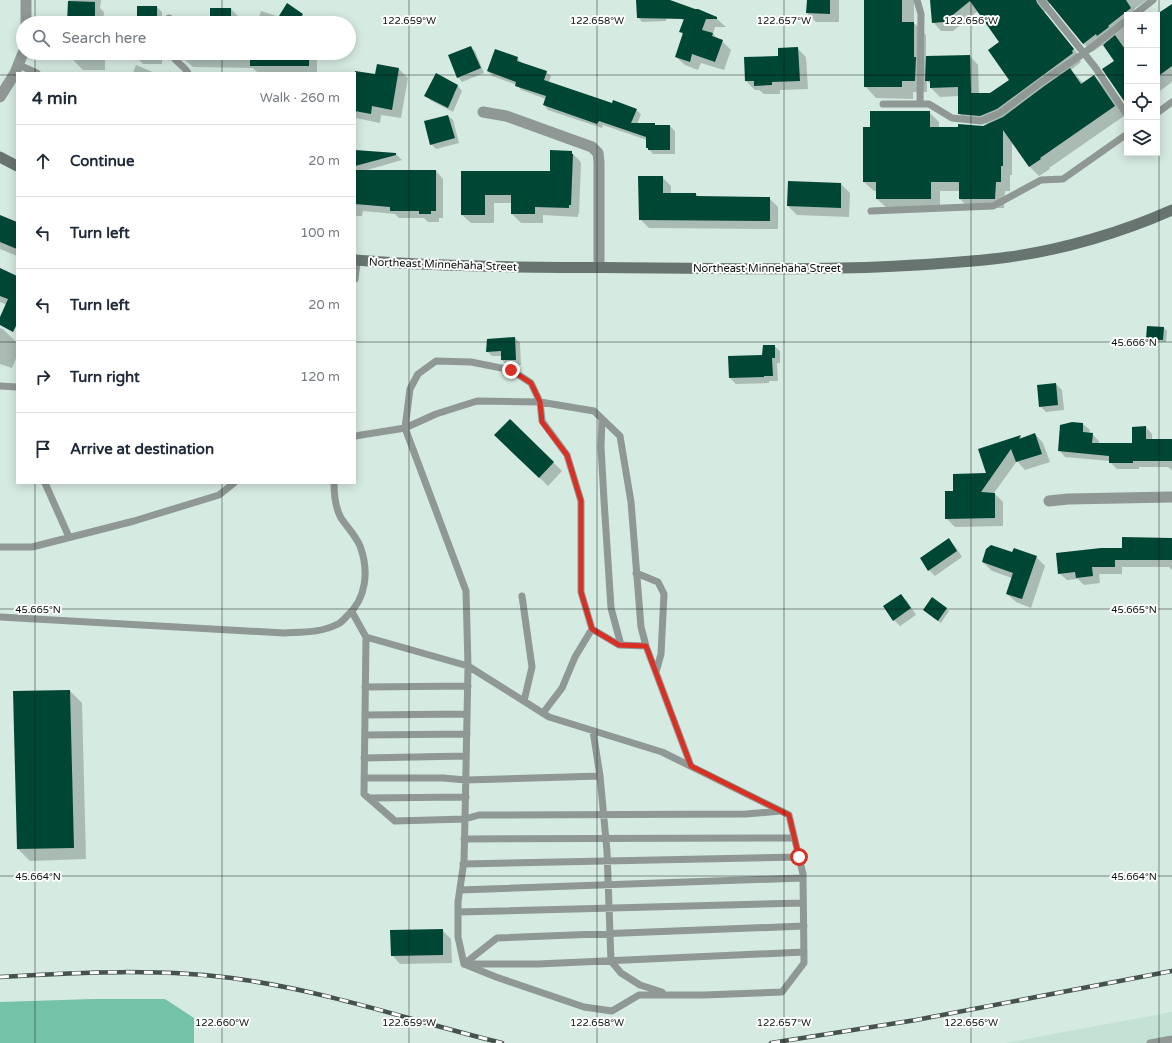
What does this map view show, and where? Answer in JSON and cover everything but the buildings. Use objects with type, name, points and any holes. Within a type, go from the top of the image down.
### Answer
[{"type":"main road","points":[[0,157],[16,165]]},
{"type":"main road","name":"Northeast Minnehaha Street","points":[[356,261],[449,265],[737,269],[850,268],[923,265],[1010,257],[1054,249],[1105,235],[1154,218],[1172,210]]},
{"type":"street","points":[[26,0],[26,16]]},
{"type":"street","points":[[0,97],[21,60]]},
{"type":"street","points":[[483,112],[506,116],[592,147],[598,153],[599,267]]},
{"type":"street","points":[[1049,501],[1068,499],[1172,497]]},
{"type":"lane","points":[[917,0],[921,14],[920,104]]},
{"type":"lane","points":[[1041,0],[1095,67],[1124,110]]},
{"type":"lane","points":[[1138,12],[1153,0]]},
{"type":"lane","points":[[883,104],[929,104],[952,118],[981,121],[1000,114],[1124,22]]},
{"type":"lane","points":[[176,60],[186,68],[188,72]]},
{"type":"lane","points":[[19,65],[33,72]]},
{"type":"lane","points":[[1160,111],[1172,102]]},
{"type":"lane","points":[[871,211],[993,206],[1041,180],[1063,179],[1124,136]]},
{"type":"lane","points":[[464,964],[458,937],[458,912],[464,864],[466,797],[468,666],[466,591],[405,428],[410,389],[418,374],[436,361],[471,362],[511,370],[531,383],[540,402],[542,422],[567,455],[581,501],[581,592],[592,629],[619,645],[646,646]]},
{"type":"lane","points":[[0,386],[16,387]]},
{"type":"lane","points":[[356,436],[405,428],[436,414],[477,401],[540,402],[594,411],[620,436],[631,502],[641,628],[646,646],[691,766]]},
{"type":"lane","points":[[602,419],[601,447],[603,492],[611,608],[621,645]]},
{"type":"lane","points":[[45,484],[69,537]]},
{"type":"lane","points":[[0,547],[32,547],[134,521],[219,495],[233,484]]},
{"type":"lane","points":[[0,617],[284,633],[316,632],[338,624],[352,612],[361,596],[365,579],[365,561],[359,544],[338,510],[335,502],[334,484]]},
{"type":"lane","points":[[636,573],[658,582],[664,594],[660,654],[656,672]]},
{"type":"lane","points":[[522,596],[532,667],[524,701]]},
{"type":"lane","points":[[352,612],[366,637],[364,794],[395,821],[465,819],[479,815],[746,814],[781,811]]},
{"type":"lane","points":[[543,713],[562,688],[575,657],[592,629]]},
{"type":"lane","points":[[366,637],[468,666],[549,717],[662,752],[789,815],[803,878],[804,963],[782,992],[704,995],[639,994],[612,1011],[584,1007],[496,977],[464,964]]},
{"type":"lane","points":[[366,687],[468,686]]},
{"type":"lane","points":[[365,715],[467,714]]},
{"type":"lane","points":[[593,731],[600,776],[608,861],[611,961],[621,973],[640,985],[670,994]]},
{"type":"lane","points":[[365,735],[467,734]]},
{"type":"lane","points":[[364,758],[466,756]]},
{"type":"lane","points":[[364,778],[443,778],[466,780],[600,776]]},
{"type":"lane","points":[[369,798],[466,797]]},
{"type":"lane","points":[[464,838],[794,838]]},
{"type":"lane","points":[[464,864],[799,857]]},
{"type":"lane","points":[[460,890],[803,878]]},
{"type":"lane","points":[[458,912],[803,903]]},
{"type":"lane","points":[[464,964],[497,938],[804,926]]},
{"type":"lane","points":[[464,964],[538,964],[804,952]]},
{"type":"lane","points":[[1150,1043],[1172,1039]]},
{"type":"shaded area","points":[[1172,1012],[1172,1043],[1005,1043]]},
{"type":"green space","points":[[93,999],[165,999],[194,1018],[194,1043],[0,1043],[0,1002]]},
{"type":"railway","points":[[771,1043],[916,1020],[1172,971]]},
{"type":"railway","points":[[0,977],[123,972],[154,972],[215,976],[310,992],[502,1043]]},
{"type":"route","points":[[511,370],[531,383],[540,402],[542,422],[567,455],[581,501],[581,592],[592,629],[619,645],[646,646],[691,766],[789,815],[799,857]]}]
